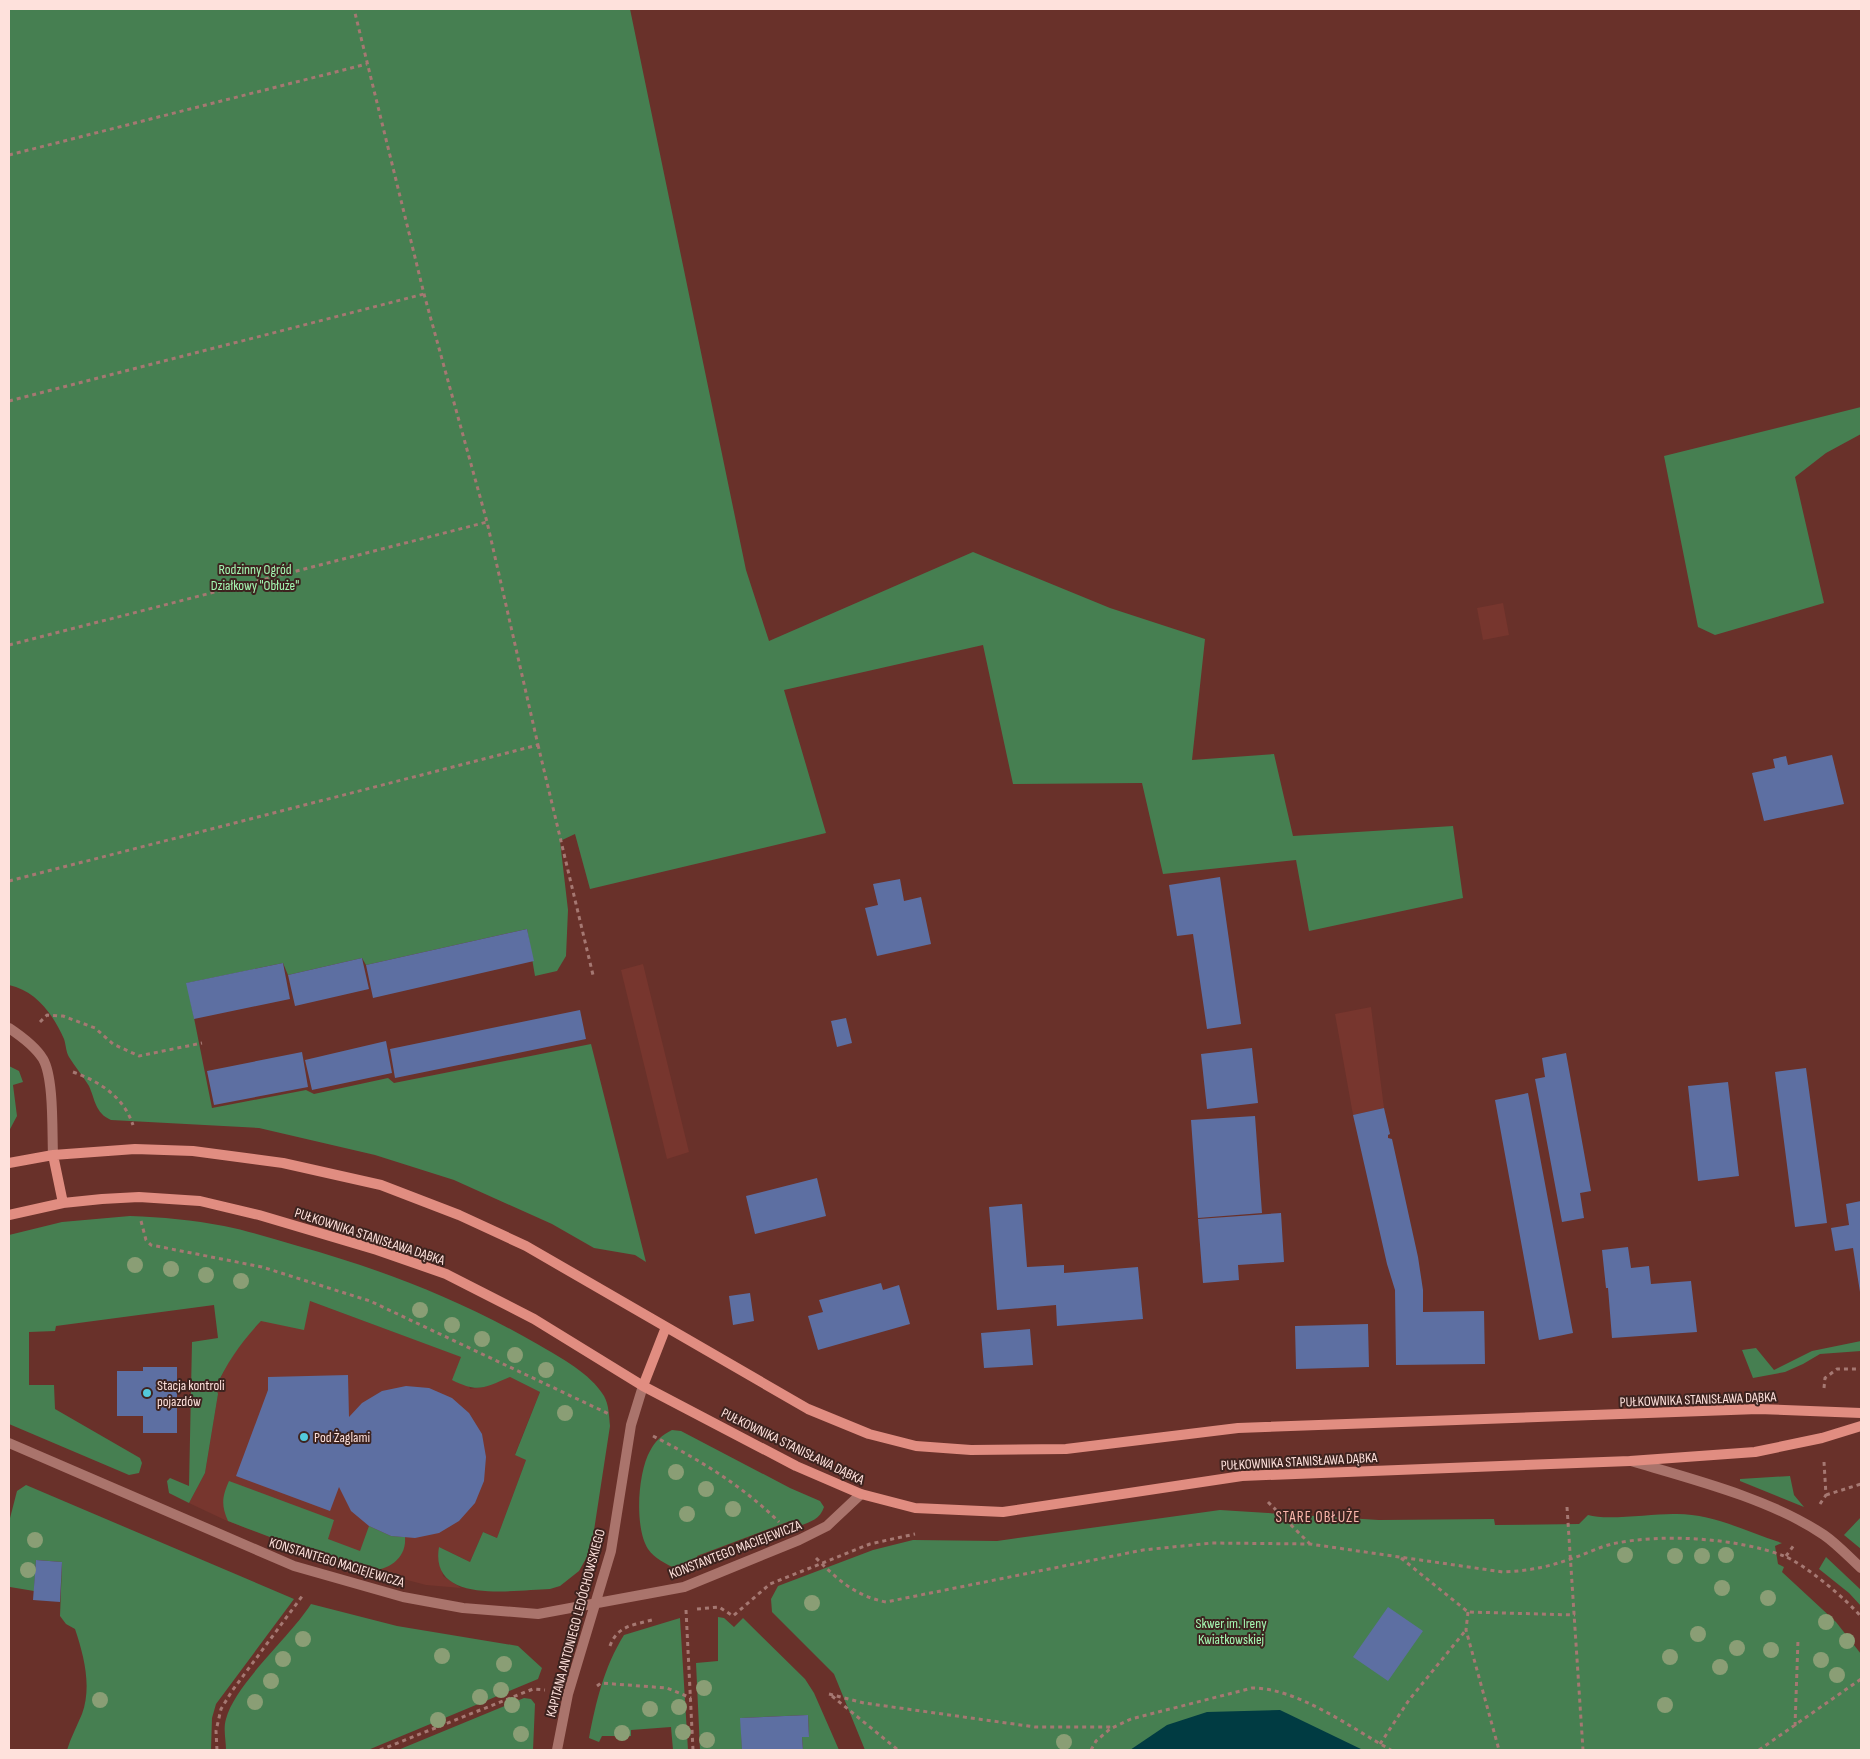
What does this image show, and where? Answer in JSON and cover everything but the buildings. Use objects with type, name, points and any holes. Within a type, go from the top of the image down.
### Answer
[{"type":"main road","name":"PUŁKOWNIKA STANISŁAWA DĄBKA","points":[[9,1163],[53,1154],[135,1149],[193,1151],[283,1163],[381,1185],[459,1215],[526,1246],[808,1409],[869,1434],[916,1446],[962,1449],[1066,1449],[1238,1428],[1758,1410],[1861,1413]]},
{"type":"main road","points":[[53,1154],[63,1203]]},
{"type":"main road","name":"PUŁKOWNIKA STANISŁAWA DĄBKA","points":[[9,1215],[63,1203],[139,1197],[200,1201],[259,1215],[377,1250],[446,1274],[534,1319],[643,1386],[796,1466],[861,1494],[915,1508],[1003,1512],[1242,1476],[1630,1461],[1755,1452],[1822,1438],[1861,1426]]},
{"type":"main road","points":[[643,1386],[666,1327]]},
{"type":"street","points":[[9,1028],[26,1040],[43,1060],[48,1075],[53,1154]]},
{"type":"street","name":"KAPITANA ANTONIEGO LEDÓCHOWSKIEGO","points":[[557,1750],[568,1694],[611,1550],[631,1425],[643,1386]]},
{"type":"street","name":"KONSTANTEGO MACIEJEWICZA","points":[[9,1443],[294,1566],[358,1586],[463,1608],[538,1614],[684,1587],[799,1540],[827,1526],[861,1494]]},
{"type":"street","points":[[1630,1461],[1688,1478],[1778,1510],[1825,1536],[1861,1568]]},
{"type":"path","points":[[354,9],[424,294],[487,522],[593,975]]},
{"type":"path","points":[[9,155],[367,64]]},
{"type":"path","points":[[9,401],[424,294]]},
{"type":"path","points":[[9,645],[487,522]]},
{"type":"path","points":[[9,882],[538,745]]},
{"type":"path","points":[[26,1040],[47,1015],[63,1016],[95,1028],[113,1044],[140,1056],[202,1043]]},
{"type":"path","points":[[1821,1503],[1826,1495],[1861,1484]]},
{"type":"path","points":[[1268,1502],[1310,1544]]},
{"type":"path","points":[[1566,1508],[1583,1750]]},
{"type":"path","points":[[1794,1543],[1786,1556],[1838,1594],[1861,1617]]},
{"type":"path","points":[[1400,1557],[1468,1612],[1575,1615]]},
{"type":"path","points":[[684,1587],[693,1750]]},
{"type":"path","points":[[217,1750],[216,1732],[221,1709],[303,1595]]},
{"type":"path","points":[[677,1613],[719,1607],[733,1616],[746,1605]]},
{"type":"path","points":[[1468,1612],[1466,1630],[1499,1750]]},
{"type":"path","points":[[608,1652],[614,1636],[622,1628],[659,1618]]},
{"type":"path","points":[[1380,1744],[1408,1700],[1466,1630]]},
{"type":"path","points":[[1795,1726],[1798,1640]]},
{"type":"path","points":[[595,1692],[600,1678]]},
{"type":"path","points":[[1759,1750],[1861,1679]]},
{"type":"path","points":[[597,1686],[602,1683],[667,1688],[691,1698]]},
{"type":"path","points":[[1091,1750],[1096,1741],[1115,1727],[1131,1719],[1241,1689],[1266,1688],[1297,1698],[1391,1750]]},
{"type":"path","points":[[380,1750],[533,1689],[544,1689]]},
{"type":"path","points":[[898,1750],[829,1694],[864,1703],[1035,1727],[1115,1727]]},
{"type":"shaded area","points":[[1503,603],[1509,635],[1483,640],[1477,608]]},
{"type":"shaded area","points":[[643,964],[689,1152],[667,1159],[621,970]]},
{"type":"shaded area","points":[[1371,1007],[1384,1108],[1353,1115],[1335,1014]]},
{"type":"shaded area","points":[[310,1301],[462,1357],[470,1389],[484,1387],[510,1377],[540,1392],[515,1454],[526,1460],[497,1538],[483,1532],[470,1562],[439,1547],[443,1576],[461,1588],[426,1585],[332,1560],[225,1520],[189,1503],[205,1473],[218,1394],[216,1387],[229,1361],[244,1339],[261,1321]]},
{"type":"green space","name":"Rodzinny Ogród Działkowy \"Obłuże\"","points":[[9,9],[630,9],[746,570],[769,641],[973,552],[1110,608],[1205,639],[1192,760],[1274,754],[1293,836],[1453,826],[1463,898],[1309,931],[1296,860],[1163,874],[1142,783],[1013,784],[983,645],[784,690],[826,833],[590,889],[575,834],[560,841],[568,910],[566,956],[557,971],[535,976],[527,929],[366,965],[362,958],[288,975],[283,963],[187,983],[212,1108],[306,1090],[314,1094],[388,1078],[394,1083],[591,1044],[646,1262],[635,1255],[594,1248],[552,1224],[454,1180],[375,1155],[259,1128],[111,1120],[106,1117],[99,1110],[89,1086],[69,1057],[64,1039],[55,1021],[35,998],[19,988],[9,985]]},
{"type":"green space","points":[[1861,407],[1861,434],[1826,453],[1795,477],[1824,603],[1715,635],[1698,627],[1664,456]]},
{"type":"green space","points":[[9,1066],[19,1071],[23,1082],[13,1085],[17,1116],[9,1131]]},
{"type":"green space","points":[[130,1216],[177,1219],[243,1230],[361,1265],[422,1288],[481,1314],[539,1345],[583,1373],[606,1399],[610,1426],[591,1550],[579,1571],[560,1586],[550,1589],[496,1591],[477,1590],[460,1586],[447,1578],[439,1565],[439,1547],[470,1562],[483,1532],[497,1538],[526,1460],[515,1455],[540,1392],[510,1377],[481,1388],[468,1387],[452,1380],[461,1357],[310,1301],[304,1330],[261,1321],[247,1336],[230,1360],[216,1387],[218,1394],[205,1473],[189,1503],[169,1493],[167,1481],[170,1478],[189,1486],[192,1342],[218,1338],[214,1305],[56,1326],[55,1331],[29,1332],[29,1385],[54,1385],[55,1409],[140,1458],[142,1463],[139,1473],[129,1475],[9,1424],[9,1235],[62,1222]]},
{"type":"green space","points":[[1861,1341],[1861,1351],[1820,1354],[1785,1372],[1753,1378],[1742,1350],[1756,1348],[1774,1370],[1812,1351]]},
{"type":"green space","points":[[672,1430],[681,1431],[790,1488],[820,1501],[824,1507],[820,1515],[814,1520],[797,1527],[790,1521],[697,1556],[699,1564],[676,1569],[668,1565],[648,1549],[641,1527],[639,1500],[640,1485],[650,1451],[659,1439]]},
{"type":"green space","points":[[1790,1476],[1794,1495],[1804,1507],[1740,1481],[1740,1479]]},
{"type":"green space","points":[[229,1481],[334,1520],[328,1539],[360,1551],[369,1526],[391,1536],[405,1537],[405,1545],[393,1563],[379,1569],[363,1570],[337,1563],[228,1521],[223,1501]]},
{"type":"green space","points":[[26,1485],[294,1599],[216,1704],[212,1718],[211,1750],[67,1750],[82,1714],[87,1682],[84,1660],[75,1629],[66,1624],[60,1616],[62,1562],[36,1560],[34,1591],[10,1587],[9,1522],[17,1491]]},
{"type":"green space","name":"Skwer im. Ireny Kwiatkowskiej","points":[[1220,1510],[1379,1520],[1494,1519],[1495,1525],[1579,1524],[1588,1515],[1619,1517],[1668,1514],[1691,1515],[1730,1524],[1782,1543],[1775,1546],[1778,1564],[1784,1567],[1782,1572],[1836,1622],[1861,1654],[1861,1750],[865,1750],[834,1674],[772,1612],[771,1599],[778,1586],[873,1550],[913,1540],[997,1541]]},
{"type":"green space","points":[[1861,1517],[1861,1549],[1844,1535]]},
{"type":"green space","points":[[1826,1557],[1861,1590],[1861,1606],[1849,1593],[1819,1569]]},
{"type":"green space","points":[[311,1604],[397,1626],[518,1646],[542,1668],[538,1679],[368,1750],[226,1750],[225,1723],[231,1705],[251,1676]]},
{"type":"green space","points":[[718,1617],[724,1618],[734,1627],[743,1618],[805,1679],[814,1693],[839,1750],[803,1750],[802,1737],[809,1736],[808,1715],[741,1718],[742,1750],[700,1750],[696,1663],[718,1661]]},
{"type":"green space","points":[[680,1618],[688,1750],[673,1750],[671,1727],[631,1730],[631,1736],[602,1736],[599,1742],[589,1738],[606,1672],[624,1635]]},
{"type":"green space","points":[[524,1698],[531,1699],[535,1704],[533,1750],[398,1750]]},
{"type":"water","points":[[1280,1710],[1363,1750],[1130,1750],[1167,1725],[1207,1712]]},
{"type":"place","name":"Stacja kontroli pojazdów","points":[[147,1393]]},
{"type":"place","name":"Pod Żaglami","points":[[304,1437]]},
{"type":"district","name":"STARE OBŁUŻE","points":[[1318,1517]]}]
